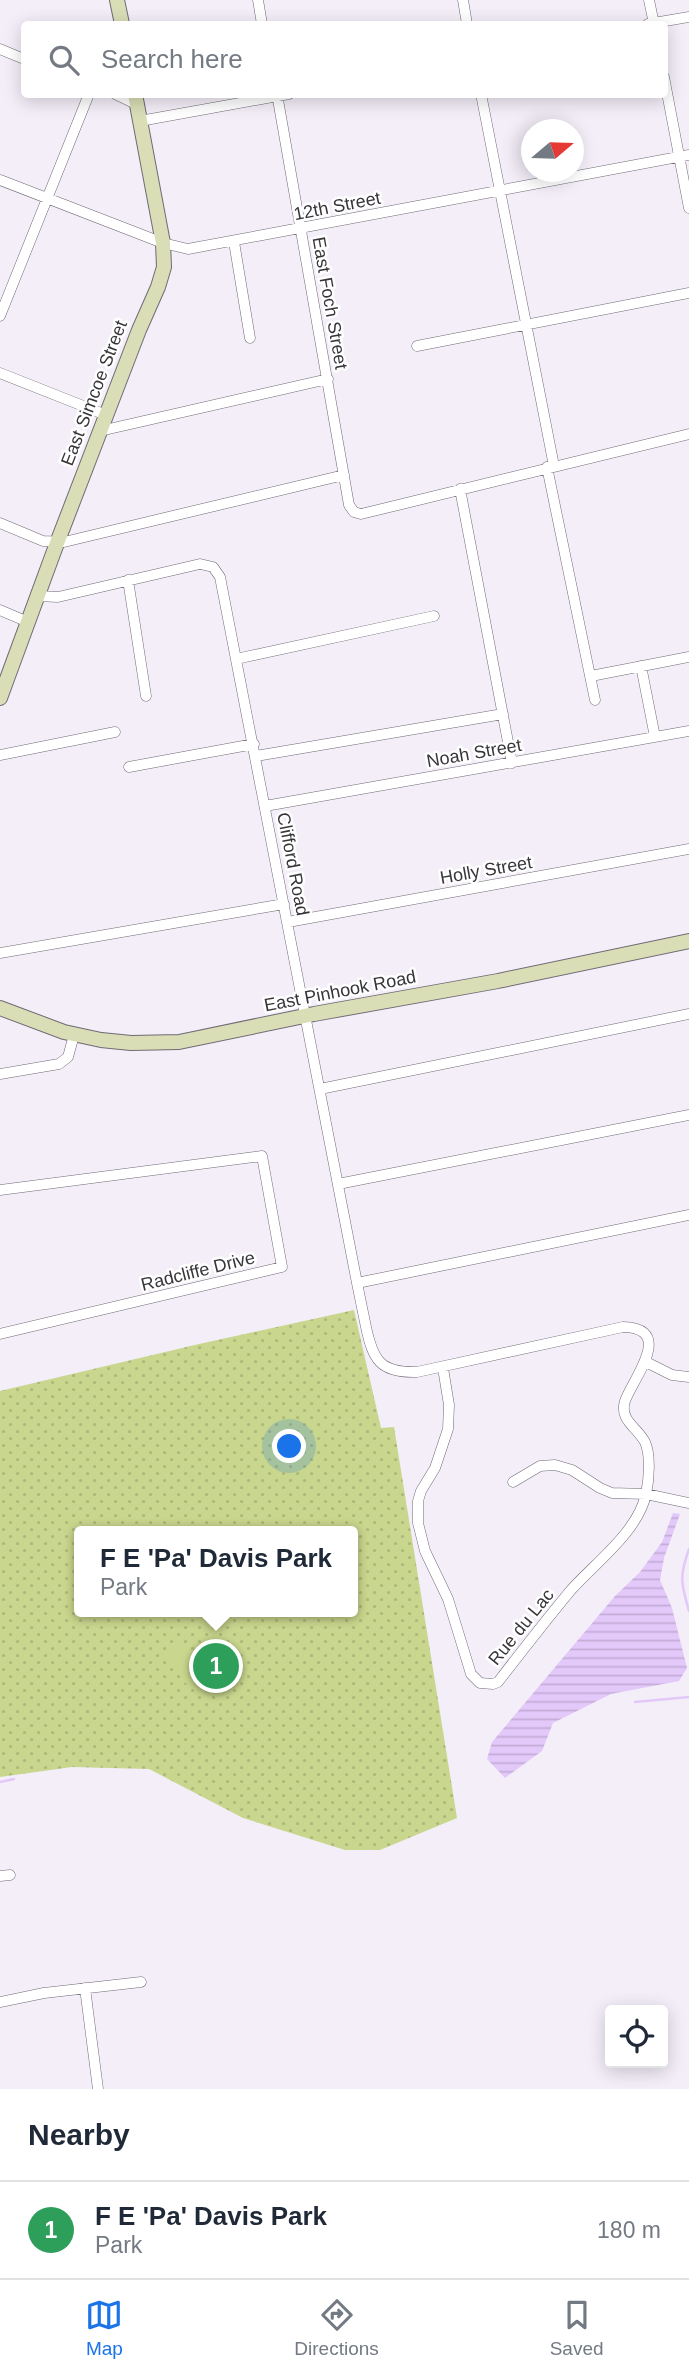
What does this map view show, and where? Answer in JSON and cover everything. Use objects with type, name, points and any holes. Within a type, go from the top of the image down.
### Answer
[{"type":"main road","points":[[117,0],[121,21]]},
{"type":"main road","name":"East Simcoe Street","points":[[2,689],[164,267],[163,243],[136,99]]},
{"type":"main road","name":"East Pinhook Road","points":[[0,1008],[75,1035],[131,1043],[180,1042],[689,941]]},
{"type":"street","points":[[258,0],[262,21]]},
{"type":"street","points":[[463,0],[466,21]]},
{"type":"street","points":[[649,0],[652,21]]},
{"type":"street","points":[[668,21],[689,17]]},
{"type":"street","points":[[0,49],[21,58]]},
{"type":"street","points":[[668,93],[684,156],[689,208]]},
{"type":"street","points":[[0,316],[87,98]]},
{"type":"street","points":[[140,121],[266,98]]},
{"type":"street","name":"East Foch Street","points":[[277,98],[349,505],[357,514],[361,514],[460,489]]},
{"type":"street","points":[[482,98],[595,700]]},
{"type":"street","name":"12th Street","points":[[0,180],[163,243],[188,249],[684,156]]},
{"type":"street","points":[[234,242],[250,338]]},
{"type":"street","points":[[417,346],[689,293]]},
{"type":"street","points":[[0,373],[106,415]]},
{"type":"street","points":[[100,431],[328,379]]},
{"type":"street","points":[[512,763],[460,489],[689,434]]},
{"type":"street","points":[[0,523],[43,541],[57,543],[344,475]]},
{"type":"street","name":"Clifford Road","points":[[38,596],[58,597],[191,565],[208,564],[217,571],[223,589],[254,744],[370,1346],[378,1362],[394,1371],[417,1372],[443,1368]]},
{"type":"street","points":[[128,580],[146,696]]},
{"type":"street","points":[[0,610],[28,622]]},
{"type":"street","points":[[236,659],[434,616]]},
{"type":"street","points":[[591,676],[689,657]]},
{"type":"street","points":[[640,666],[655,737]]},
{"type":"street","points":[[256,756],[503,714]]},
{"type":"street","name":"Noah Street","points":[[265,806],[689,731]]},
{"type":"street","points":[[0,755],[115,732]]},
{"type":"street","points":[[129,767],[254,744]]},
{"type":"street","name":"Holly Street","points":[[288,922],[689,849]]},
{"type":"street","points":[[0,953],[284,904]]},
{"type":"street","points":[[320,1089],[689,1014]]},
{"type":"street","points":[[0,1074],[59,1064],[71,1052],[75,1035]]},
{"type":"street","points":[[338,1184],[689,1115]]},
{"type":"street","name":"Radcliffe Drive","points":[[0,1190],[262,1156],[282,1267],[0,1334]]},
{"type":"street","points":[[357,1283],[689,1215]]},
{"type":"street","points":[[443,1368],[623,1327],[634,1328],[647,1340],[649,1348],[646,1363],[672,1375],[689,1377]]},
{"type":"street","name":"Rue du Lac","points":[[443,1368],[449,1405],[448,1429],[435,1468],[421,1491],[418,1522],[427,1558],[448,1599],[471,1674],[486,1685],[498,1682],[553,1612],[620,1541],[639,1511],[646,1494],[646,1445],[624,1412],[625,1400],[646,1363]]},
{"type":"street","points":[[513,1482],[540,1466],[547,1465],[572,1470],[612,1493],[646,1494],[687,1502]]},
{"type":"street","points":[[0,2002],[44,1993],[141,1982]]},
{"type":"street","points":[[85,1988],[98,2089]]},
{"type":"green space","points":[[354,1310],[381,1428],[394,1427],[457,1818],[380,1850],[345,1850],[243,1818],[149,1769],[72,1767],[0,1777],[0,1391]]},
{"type":"green space","points":[[183,1641],[204,1670],[186,1684],[165,1655]]},
{"type":"shaded area","points":[[673,1513],[680,1514],[664,1558],[660,1580],[672,1608],[687,1668],[679,1681],[611,1694],[553,1723],[542,1751],[505,1778],[487,1759],[492,1742],[615,1596],[640,1572],[662,1542]]},
{"type":"waterway","points":[[689,1549],[682,1580],[689,1611]]},
{"type":"waterway","points":[[635,1702],[689,1697]]},
{"type":"waterway","points":[[0,1782],[14,1779]]},
{"type":"place","name":"F E 'Pa' Davis Park","points":[[216,1666]]}]
